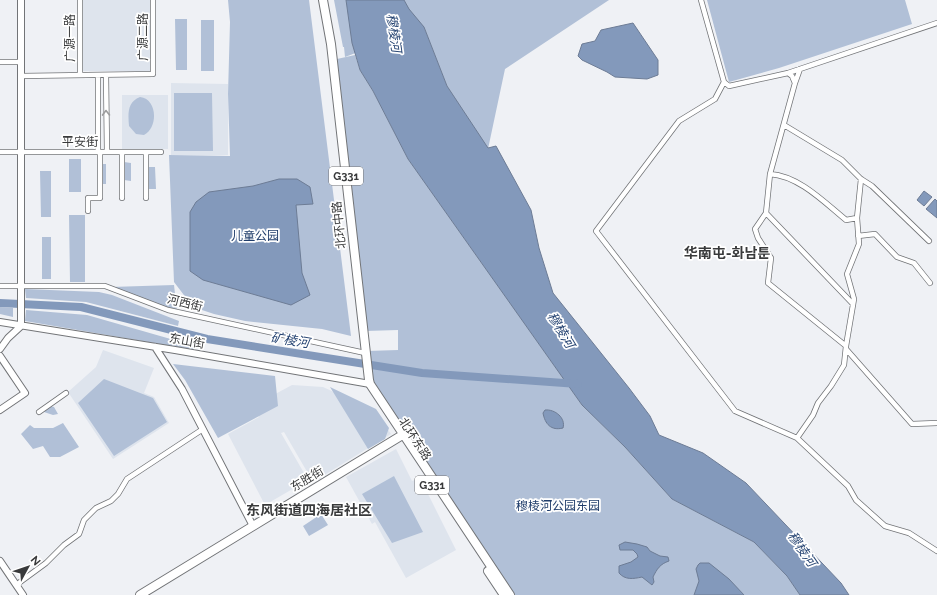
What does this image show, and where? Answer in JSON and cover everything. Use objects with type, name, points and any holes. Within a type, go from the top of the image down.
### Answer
[{"type":"highway","name":"北环中路","points":[[319,0],[330,72],[367,380]]},
{"type":"highway","name":"北环中路","points":[[323,0],[332,44],[363,352]]},
{"type":"highway","name":"北环东路","points":[[367,380],[504,595]]},
{"type":"highway","name":"北环东路","points":[[402,435],[510,595]]},
{"type":"highway","name":"东胜街","points":[[140,595],[402,435]]},
{"type":"street","points":[[0,349],[8,338],[21,326],[21,0]]},
{"type":"street","name":"广源一路","points":[[80,0],[80,75]]},
{"type":"street","name":"广源二路","points":[[106,75],[153,74],[153,0]]},
{"type":"street","points":[[700,0],[724,82],[729,86],[788,73],[937,23]]},
{"type":"street","points":[[0,62],[21,62]]},
{"type":"street","points":[[800,69],[770,174],[766,213],[755,229],[758,238],[771,258],[768,283],[846,348],[912,424],[937,423]]},
{"type":"street","points":[[788,73],[792,76],[795,83]]},
{"type":"street","points":[[88,211],[88,198],[100,198],[98,75]]},
{"type":"street","points":[[21,76],[106,75],[107,152]]},
{"type":"street","points":[[724,82],[715,99],[679,121],[596,231],[735,411],[797,438],[848,486],[856,500],[885,526],[909,533],[937,551]]},
{"type":"street","points":[[784,125],[842,160],[930,241]]},
{"type":"street","name":"平安街","points":[[0,152],[161,152]]},
{"type":"street","points":[[122,152],[122,198]]},
{"type":"street","points":[[146,152],[146,198]]},
{"type":"street","points":[[770,174],[777,174],[803,186],[820,197],[846,220],[857,218]]},
{"type":"street","points":[[797,438],[813,415],[818,402],[831,386],[844,365],[854,299],[847,274],[859,244],[857,218],[861,179]]},
{"type":"street","points":[[766,213],[853,304]]},
{"type":"street","points":[[858,236],[875,234],[897,257],[914,263],[930,283]]},
{"type":"street","name":"河西街","points":[[0,286],[104,286],[168,310],[363,352]]},
{"type":"street","name":"东山街","points":[[0,322],[367,380]]},
{"type":"street","points":[[155,347],[182,389],[253,526]]},
{"type":"street","points":[[0,356],[25,393],[0,410]]},
{"type":"street","points":[[39,412],[66,393]]},
{"type":"street","points":[[16,585],[46,563],[64,545],[79,534],[84,520],[96,508],[111,502],[127,479],[202,429]]},
{"type":"street","points":[[0,561],[23,595]]},
{"type":"shaded area","points":[[83,0],[151,0],[151,71],[83,71]]},
{"type":"shaded area","points":[[171,83],[228,84],[228,155],[171,155]]},
{"type":"shaded area","points":[[122,95],[168,95],[168,149],[122,149]]},
{"type":"shaded area","points":[[103,350],[154,368],[144,393],[154,397],[169,423],[113,459],[68,392],[96,367]]},
{"type":"shaded area","points":[[292,385],[323,387],[375,411],[391,434],[313,482],[284,432],[281,433],[308,480],[265,505],[228,434],[259,417],[253,406]]},
{"type":"shaded area","points":[[396,449],[412,481],[420,478],[456,550],[406,578],[375,522],[372,524],[346,477]]},
{"type":"green space","name":"儿童公园","points":[[228,0],[309,0],[351,336],[322,329],[245,321],[214,314],[193,307],[174,282],[169,155],[230,156],[228,94],[230,22]]},
{"type":"green space","points":[[334,0],[609,0],[505,69],[488,149],[447,86],[424,27],[345,57]]},
{"type":"green space","points":[[707,0],[905,0],[912,24],[779,68],[729,82]]},
{"type":"green space","points":[[175,19],[187,19],[187,70],[176,70]]},
{"type":"green space","points":[[201,20],[214,20],[214,71],[201,71]]},
{"type":"green space","name":"穆棱河公园东园","points":[[355,55],[360,70],[374,93],[408,159],[582,405],[625,447],[672,499],[754,542],[787,576],[800,595],[512,595],[372,383],[367,351],[398,350],[398,330],[366,331],[365,329],[337,59]]},
{"type":"green space","points":[[174,93],[212,93],[213,151],[174,151]]},
{"type":"green space","points":[[140,97],[146,99],[150,103],[154,114],[152,126],[144,135],[136,134],[129,126],[129,109],[133,102]]},
{"type":"green space","points":[[69,159],[81,159],[81,192],[69,192]]},
{"type":"green space","points":[[124,162],[131,163],[131,181],[124,180]]},
{"type":"green space","points":[[102,164],[106,164],[106,184],[101,184]]},
{"type":"green space","points":[[147,167],[155,167],[156,189],[148,189]]},
{"type":"green space","points":[[40,171],[51,171],[51,217],[41,217]]},
{"type":"green space","points":[[69,215],[85,215],[85,282],[70,282]]},
{"type":"green space","points":[[42,237],[51,237],[51,279],[42,279]]},
{"type":"green space","points":[[174,285],[177,311],[111,287]]},
{"type":"green space","points":[[25,289],[99,292],[112,295],[179,321],[178,326],[86,302],[26,298]]},
{"type":"green space","points":[[0,307],[13,308],[13,317],[0,314]]},
{"type":"green space","points":[[26,310],[87,315],[195,346],[195,350],[25,321]]},
{"type":"green space","points":[[173,364],[275,376],[278,406],[218,438],[185,380]]},
{"type":"green space","points":[[104,379],[153,398],[167,422],[114,456],[78,403]]},
{"type":"green space","points":[[330,387],[376,409],[389,428],[385,439],[368,449]]},
{"type":"green space","points":[[50,406],[54,407],[58,414],[53,415],[44,412]]},
{"type":"green space","points":[[63,423],[79,447],[60,457],[50,457],[43,446],[33,449],[21,434],[30,425],[34,428],[53,428]]},
{"type":"green space","points":[[394,476],[423,532],[392,543],[362,494]]},
{"type":"green space","points":[[321,514],[328,525],[309,536],[303,526]]},
{"type":"water","name":"穆棱河","points":[[346,0],[404,0],[409,9],[424,27],[447,86],[488,148],[496,146],[531,210],[539,248],[553,293],[650,416],[659,435],[703,453],[746,483],[841,583],[849,595],[800,595],[787,576],[754,542],[672,499],[625,447],[582,405],[408,159],[373,91],[360,70],[352,43]]},
{"type":"water","points":[[633,23],[658,60],[658,75],[647,79],[615,77],[582,60],[578,56],[582,44],[595,41],[601,30]]},
{"type":"water","points":[[279,179],[297,179],[310,187],[313,204],[296,205],[302,273],[310,295],[291,305],[203,280],[190,271],[190,212],[196,202],[209,192],[253,186]]},
{"type":"water","points":[[924,191],[932,197],[924,206],[917,200]]},
{"type":"water","points":[[935,199],[937,201],[937,218],[926,209]]},
{"type":"water","points":[[545,410],[552,411],[559,415],[563,421],[563,428],[559,429],[549,426],[543,413]]},
{"type":"water","points":[[625,542],[647,547],[650,551],[660,556],[668,557],[669,561],[659,567],[653,577],[654,582],[652,585],[642,577],[629,578],[624,577],[619,573],[619,566],[631,562],[638,557],[633,550],[620,550],[619,545]]},
{"type":"water","points":[[700,563],[709,563],[729,579],[744,595],[694,595],[699,581],[696,569]]},
{"type":"waterway","name":"矿棱河","points":[[0,303],[81,307],[207,339],[422,373],[578,384]]},
{"type":"district","name":"华南屯-화남툰","points":[[727,253]]},
{"type":"district","name":"东风街道四海居社区","points":[[309,510]]}]
